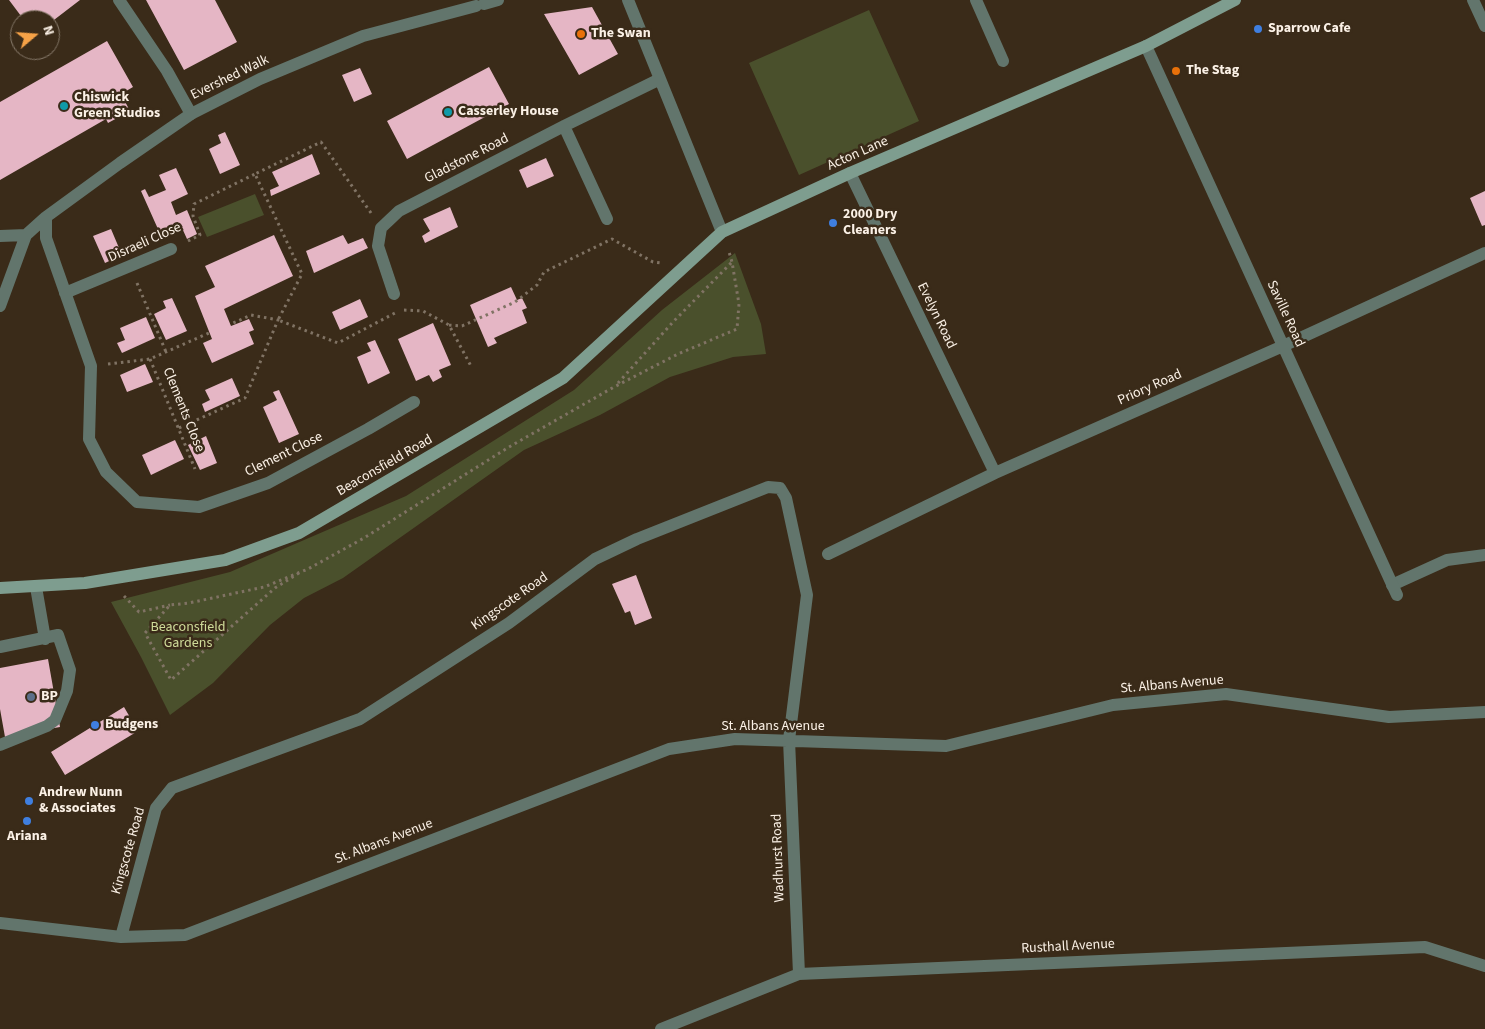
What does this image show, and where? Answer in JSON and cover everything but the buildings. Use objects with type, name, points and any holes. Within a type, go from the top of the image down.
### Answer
[{"type":"main road","name":"Acton Lane","points":[[722,232],[850,173],[1146,46],[1217,3],[1235,0]]},
{"type":"main road","name":"Beaconsfield Road","points":[[0,588],[85,583],[224,560],[298,533],[563,378],[722,232]]},
{"type":"street","points":[[119,0],[167,71],[191,114]]},
{"type":"street","name":"Evershed Walk","points":[[26,235],[46,217],[191,114],[260,79],[362,36],[498,0]]},
{"type":"street","points":[[628,0],[722,232]]},
{"type":"street","points":[[976,0],[1003,61]]},
{"type":"street","points":[[1473,0],[1485,26]]},
{"type":"street","name":"Saville Road","points":[[1146,46],[1394,590],[1447,560],[1485,556]]},
{"type":"street","name":"Gladstone Road","points":[[382,228],[399,211],[660,79]]},
{"type":"street","points":[[564,126],[607,219]]},
{"type":"street","name":"Evelyn Road","points":[[850,173],[995,473]]},
{"type":"street","name":"Clement Close","points":[[46,217],[46,238],[91,366],[90,439],[106,472],[137,502],[199,507],[268,483],[414,402]]},
{"type":"street","points":[[382,228],[378,246],[394,294]]},
{"type":"street","points":[[0,236],[26,235],[0,306]]},
{"type":"street","name":"Disraeli Close","points":[[65,293],[171,249]]},
{"type":"street","name":"Priory Road","points":[[828,554],[995,473],[1282,346],[1485,253]]},
{"type":"street","name":"Kingscote Road","points":[[121,937],[156,808],[172,788],[360,719],[509,622],[594,559],[637,539],[768,487],[780,488],[786,498],[807,596],[789,740]]},
{"type":"street","points":[[36,586],[45,639]]},
{"type":"street","points":[[0,647],[58,635],[70,670],[67,691],[55,720],[47,726],[0,745]]},
{"type":"street","name":"St. Albans Avenue","points":[[0,924],[121,937],[185,935],[669,749],[736,739],[946,746],[1113,705],[1226,694],[1388,717],[1485,712]]},
{"type":"street","name":"Wadhurst Road","points":[[789,740],[799,974]]},
{"type":"street","name":"Rusthall Avenue","points":[[660,1029],[799,974],[1425,947],[1485,966]]},
{"type":"path","name":"Disraeli Close","points":[[171,249],[200,235],[193,216],[194,204],[321,142],[382,228]]},
{"type":"path","points":[[180,428],[245,398],[278,320],[302,274],[256,174]]},
{"type":"path","points":[[231,324],[251,315],[278,320],[338,343],[400,310],[423,311],[449,325],[462,326],[515,302],[537,285],[544,272],[612,239],[653,262]]},
{"type":"path","points":[[170,605],[145,633],[171,680],[275,588],[299,573],[364,538],[509,446],[614,387],[678,354],[738,328],[739,304],[732,262],[673,322],[614,387]]},
{"type":"path","points":[[129,267],[166,352]]},
{"type":"path","points":[[449,325],[472,368]]},
{"type":"path","points":[[91,366],[150,359],[209,333]]},
{"type":"path","name":"Clements Close","points":[[150,359],[180,428],[195,469]]},
{"type":"path","points":[[110,579],[139,612],[264,587],[299,573]]},
{"type":"green space","points":[[869,10],[919,121],[799,175],[749,63]]},
{"type":"green space","points":[[255,194],[264,215],[207,237],[198,217]]},
{"type":"green space","name":"Beaconsfield Gardens","points":[[735,253],[761,324],[766,354],[733,357],[670,377],[600,415],[524,450],[343,578],[304,598],[270,625],[213,683],[170,715],[111,602],[230,572],[406,496],[574,390],[662,310]]},
{"type":"place","name":"Sparrow Cafe","points":[[1258,29]]},
{"type":"place","name":"The Swan","points":[[581,34]]},
{"type":"place","name":"The Stag","points":[[1176,71]]},
{"type":"place","name":"Chiswick Green Studios","points":[[64,106]]},
{"type":"place","name":"Casserley House","points":[[448,112]]},
{"type":"place","name":"2000 Dry Cleaners","points":[[833,223]]},
{"type":"place","name":"BP","points":[[31,697]]},
{"type":"place","name":"Budgens","points":[[95,725]]},
{"type":"place","name":"Andrew Nunn & Associates","points":[[29,801]]},
{"type":"place","name":"Ariana","points":[[27,821]]}]
